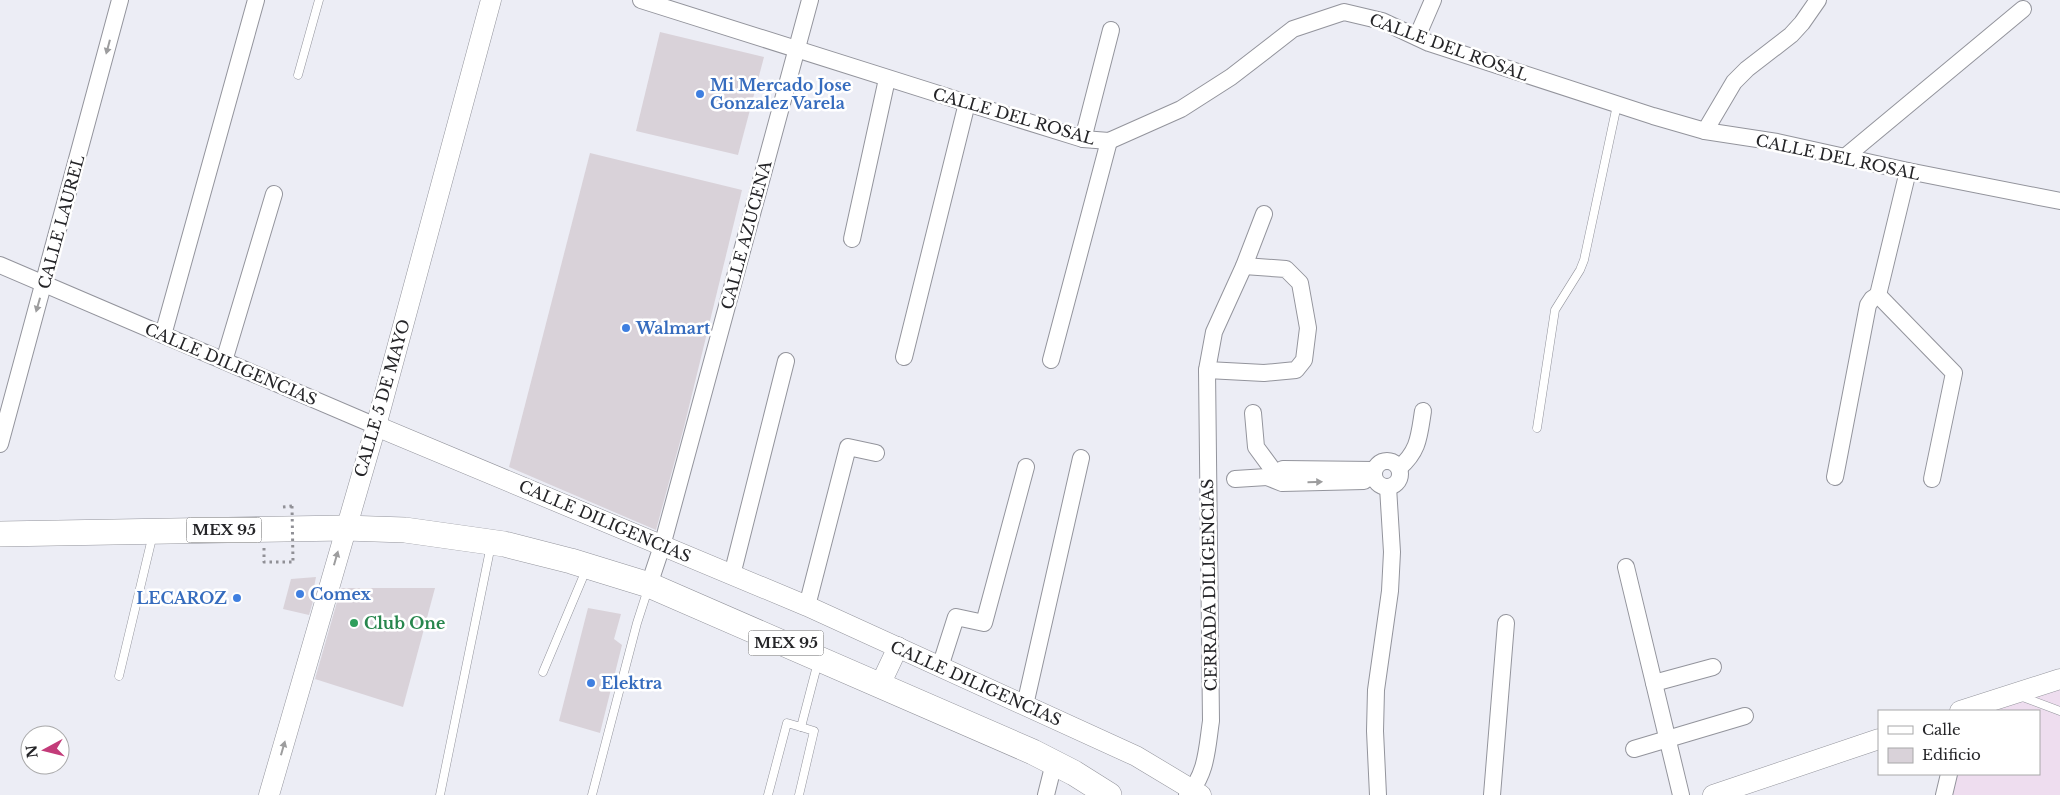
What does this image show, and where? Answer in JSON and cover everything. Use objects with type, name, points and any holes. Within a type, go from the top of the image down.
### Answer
[{"type":"main road","name":"MEX 95","points":[[0,534],[345,528],[405,530],[492,542],[588,566],[649,585],[820,658],[1054,763],[1109,795]]},
{"type":"street","name":"CALLE LAUREL","points":[[0,444],[120,0]]},
{"type":"street","points":[[163,335],[256,0]]},
{"type":"street","name":"CALLE 5 DE MAYO","points":[[269,795],[376,426],[491,0]]},
{"type":"street","name":"CALLE DEL ROSAL","points":[[641,0],[967,104],[1083,138],[1109,142],[1181,109],[1231,77],[1293,29],[1344,12],[1382,21],[1417,37],[1617,105],[1705,131],[1777,142],[1908,172],[2060,201]]},
{"type":"street","name":"CALLE AZUCENA","points":[[649,585],[662,546],[810,0]]},
{"type":"street","points":[[1417,37],[1433,0]]},
{"type":"street","points":[[1705,131],[1734,82],[1747,69],[1791,34],[1802,23],[1818,0]]},
{"type":"street","points":[[1845,157],[2023,9]]},
{"type":"street","points":[[1083,138],[1111,30]]},
{"type":"street","points":[[852,238],[887,79]]},
{"type":"street","points":[[904,357],[967,104]]},
{"type":"street","points":[[1052,360],[1109,142]]},
{"type":"street","points":[[1835,477],[1868,305],[1878,294],[1908,172]]},
{"type":"street","points":[[224,361],[274,194]]},
{"type":"street","name":"CERRADA DILIGENCIAS","points":[[1194,793],[1205,764],[1211,721],[1207,370],[1214,332],[1244,266],[1264,214]]},
{"type":"street","name":"CALLE DILIGENCIAS","points":[[0,265],[376,426],[807,606],[1136,756],[1194,793]]},
{"type":"street","points":[[1207,370],[1264,373],[1288,371],[1296,370],[1304,360],[1308,328],[1300,283],[1286,269],[1244,266]]},
{"type":"street","points":[[1878,294],[1954,373],[1932,479]]},
{"type":"street","points":[[732,575],[786,362]]},
{"type":"street","points":[[1399,468],[1410,458],[1418,444],[1423,411]]},
{"type":"street","points":[[1253,413],[1256,447],[1275,478]]},
{"type":"street","points":[[807,606],[848,447],[876,453]]},
{"type":"street","points":[[1025,704],[1081,458]]},
{"type":"street","points":[[1235,480],[1275,478],[1379,479],[1397,483],[1400,478],[1399,468],[1396,464],[1386,460],[1376,465],[1379,479],[1392,552],[1390,591],[1376,690],[1375,731],[1378,795]]},
{"type":"street","points":[[940,667],[956,617],[984,623],[1026,467]]},
{"type":"street","points":[[1626,567],[1681,795]]},
{"type":"street","points":[[1492,795],[1506,623]]},
{"type":"street","points":[[880,685],[898,647]]},
{"type":"street","points":[[1654,683],[1713,667]]},
{"type":"street","points":[[1965,710],[2060,679]]},
{"type":"street","points":[[1634,749],[1668,741],[1745,716]]},
{"type":"street","points":[[1722,794],[1878,739]]},
{"type":"street","points":[[1046,795],[1054,763]]},
{"type":"street","points":[[1944,795],[1949,775]]},
{"type":"lane","points":[[298,75],[319,0]]},
{"type":"lane","points":[[1537,428],[1555,310],[1580,270],[1584,260],[1617,105]]},
{"type":"lane","points":[[119,676],[153,532]]},
{"type":"lane","points":[[440,795],[492,542]]},
{"type":"lane","points":[[543,672],[588,566]]},
{"type":"lane","points":[[592,795],[637,623],[649,585]]},
{"type":"lane","points":[[801,727],[820,658]]},
{"type":"lane","points":[[2014,694],[2060,711]]},
{"type":"lane","points":[[768,795],[786,723],[814,731],[799,795]]},
{"type":"path","points":[[264,529],[264,562],[293,562],[292,506]]},
{"type":"shaded area","points":[[2060,689],[2060,795],[1949,795],[1954,775],[2040,775],[2040,710],[1987,710]]},
{"type":"building","name":"Mi Mercado Jose Gonzalez Varela","points":[[660,32],[764,57],[738,155],[636,131]]},
{"type":"building","name":"Walmart","points":[[590,153],[742,190],[684,427],[656,530],[509,467]]},
{"type":"building","name":"Comex","points":[[316,577],[314,587],[317,587],[309,615],[283,609],[291,579]]},
{"type":"building","name":"Club One","points":[[341,588],[435,588],[403,707],[315,679]]},
{"type":"building","name":"Elektra","points":[[588,608],[621,614],[614,639],[622,645],[600,733],[559,721]]},
{"type":"place","name":"Mi Mercado Jose Gonzalez Varela","points":[[700,94]]},
{"type":"place","name":"Walmart","points":[[626,328]]},
{"type":"place","name":"Comex","points":[[300,594]]},
{"type":"place","name":"LECAROZ","points":[[237,598]]},
{"type":"place","name":"Club One","points":[[354,623]]},
{"type":"place","name":"Elektra","points":[[591,683]]}]
